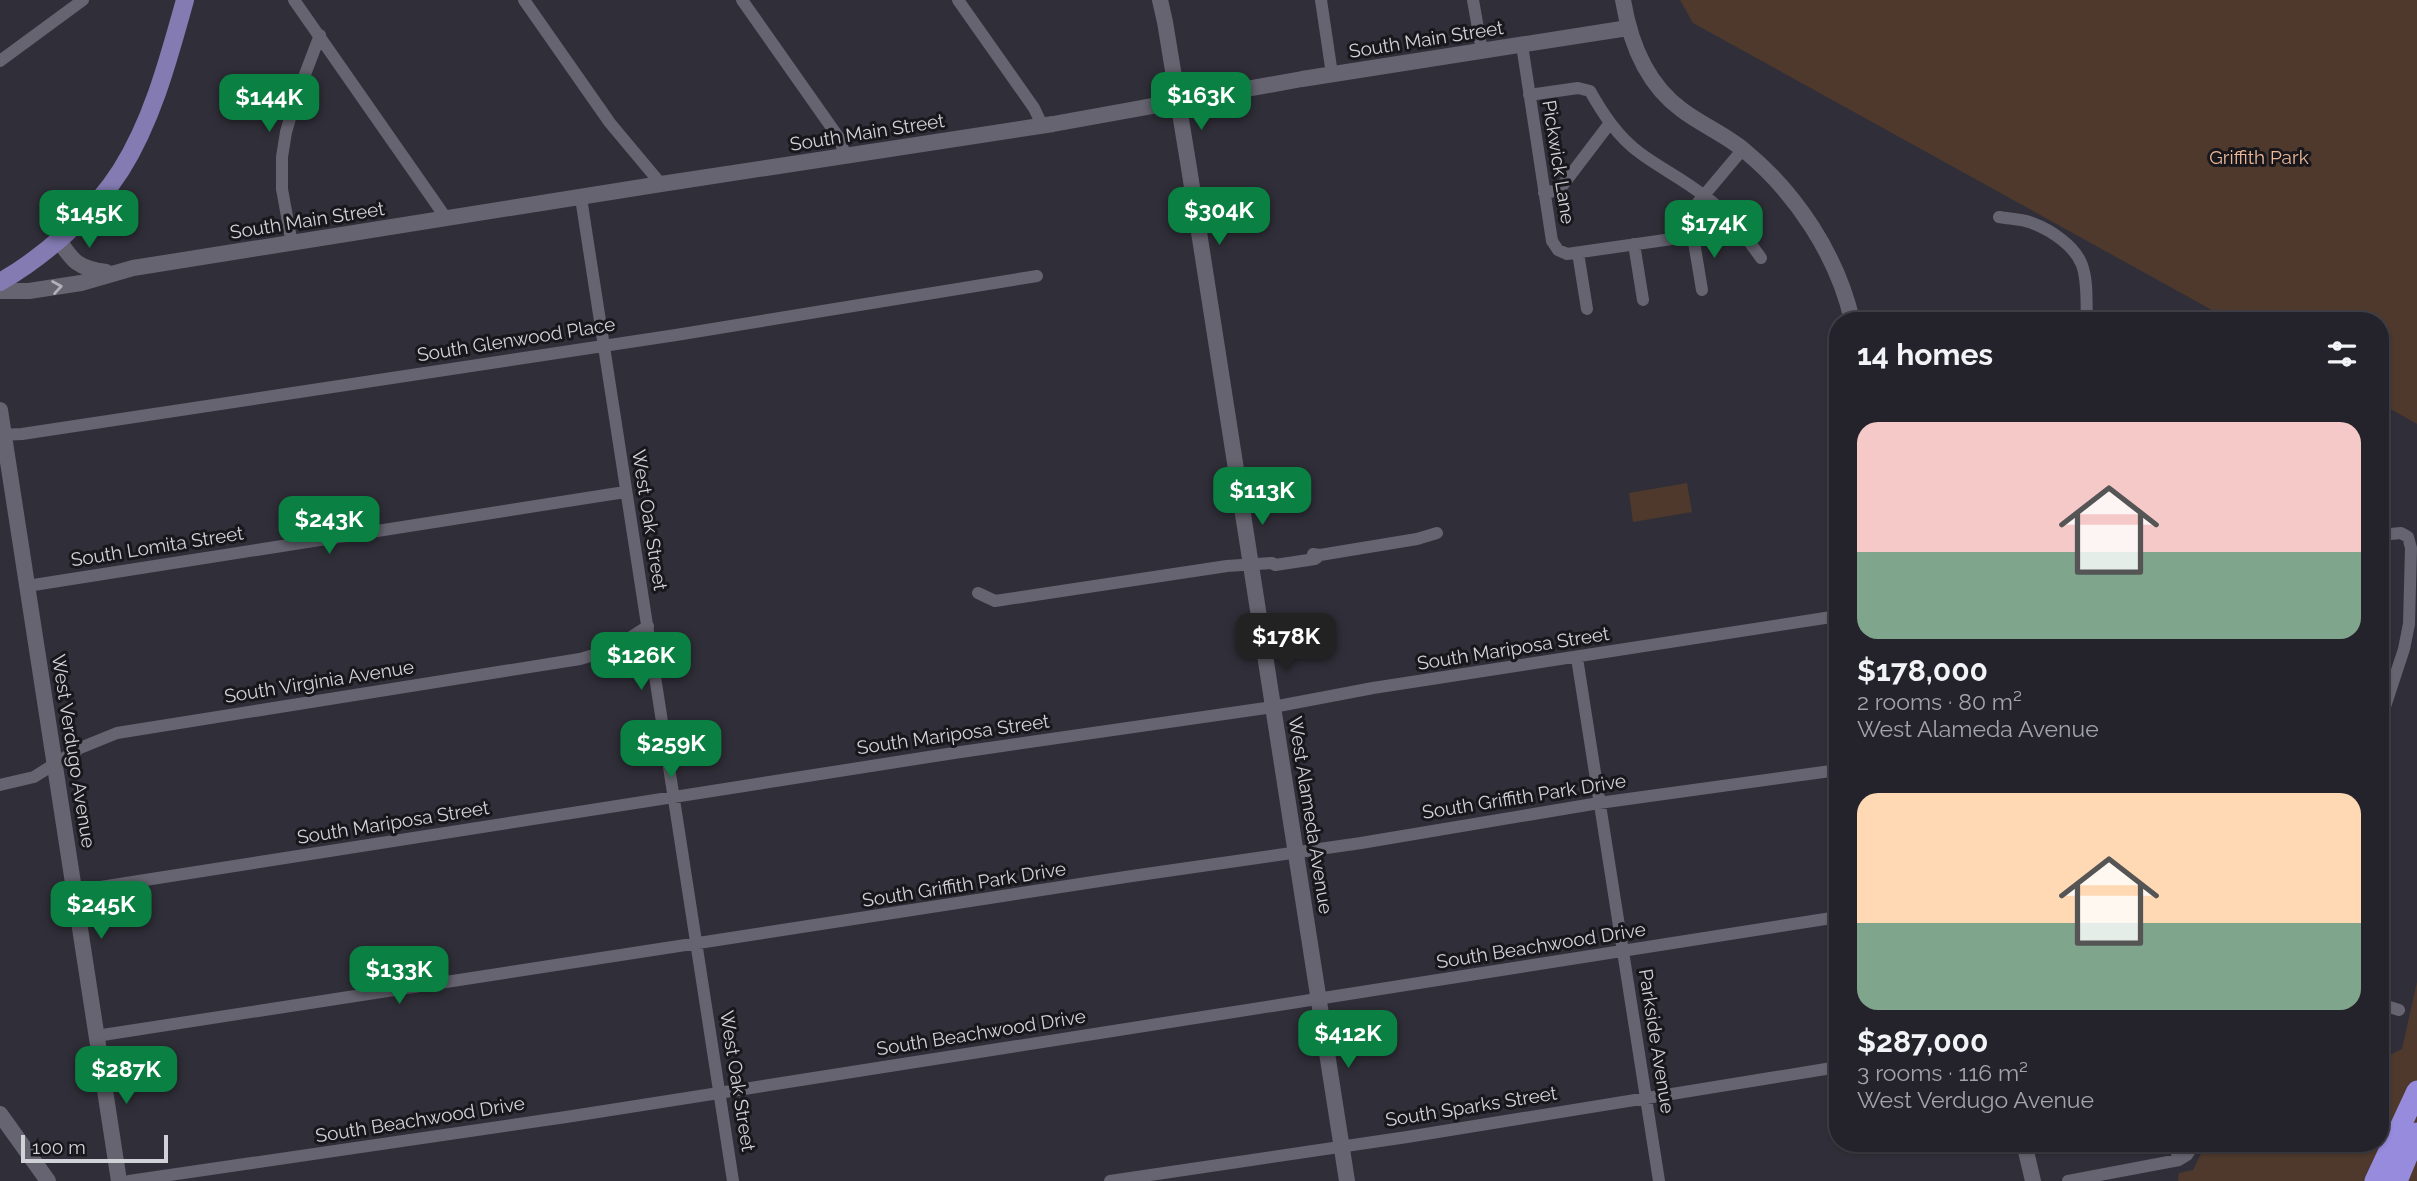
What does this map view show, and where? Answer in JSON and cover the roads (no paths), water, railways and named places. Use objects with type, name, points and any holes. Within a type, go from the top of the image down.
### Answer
[{"type":"highway","points":[[2389,1151],[2417,1091]]},
{"type":"highway","points":[[2388,1181],[2417,1117]]},
{"type":"highway","points":[[2397,1181],[2417,1133]]},
{"type":"highway","points":[[2375,1181],[2389,1152]]},
{"type":"highway","points":[[2408,1181],[2417,1160]]},
{"type":"main road","points":[[0,282],[16,273],[93,208],[121,170],[156,96],[185,0]]},
{"type":"main road","name":"West Alameda Avenue","points":[[1160,0],[1347,1181]]},
{"type":"main road","points":[[1623,0],[1628,28],[1645,68],[1669,99],[1742,149],[1801,211],[1821,242],[1842,287],[1850,312]]},
{"type":"main road","name":"South Main Street","points":[[0,291],[29,291],[64,286],[112,273],[661,184],[846,157],[1332,74],[1628,28]]},
{"type":"main road","name":"South Main Street","points":[[58,239],[77,264],[87,269],[112,273]]},
{"type":"main road","name":"West Verdugo Avenue","points":[[0,410],[119,1181]]},
{"type":"main road","points":[[0,1114],[48,1181]]},
{"type":"main road","points":[[2026,1152],[2033,1181]]},
{"type":"street","points":[[294,0],[446,218]]},
{"type":"street","points":[[524,0],[610,123],[661,184]]},
{"type":"street","points":[[742,0],[839,138],[846,157]]},
{"type":"street","points":[[958,0],[1034,108],[1042,125]]},
{"type":"street","points":[[1321,0],[1332,74]]},
{"type":"street","points":[[1473,0],[1482,51]]},
{"type":"street","points":[[0,61],[81,1]]},
{"type":"street","points":[[292,244],[282,189],[282,158],[296,98],[320,35]]},
{"type":"street","name":"Pickwick Lane","points":[[1522,45],[1552,241],[1558,250],[1567,254],[1577,253]]},
{"type":"street","points":[[1529,95],[1585,88],[1590,90],[1610,123],[1639,152],[1704,195],[1739,226],[1761,258]]},
{"type":"street","points":[[1544,192],[1559,190],[1610,123]]},
{"type":"street","points":[[1702,290],[1691,212],[1742,149]]},
{"type":"street","name":"West Oak Street","points":[[581,198],[733,1181]]},
{"type":"street","points":[[1999,217],[2032,223],[2072,248],[2081,263],[2085,279],[2087,312]]},
{"type":"street","points":[[1587,309],[1577,253],[1693,236]]},
{"type":"street","points":[[1634,244],[1643,300]]},
{"type":"street","name":"South Glenwood Place","points":[[2,435],[603,345],[1037,276]]},
{"type":"street","name":"South Lomita Street","points":[[27,586],[625,492]]},
{"type":"street","points":[[978,593],[995,601],[1250,564],[1275,565],[1437,533]]},
{"type":"street","points":[[2389,534],[2401,533],[2408,537],[2411,548],[2409,624],[2389,695]]},
{"type":"street","name":"South Mariposa Street","points":[[75,891],[954,752],[1273,707],[1373,688],[1829,617]]},
{"type":"street","name":"South Virginia Avenue","points":[[2,780],[34,777],[80,748],[117,733],[579,659],[611,650],[648,626]]},
{"type":"street","name":"Parkside Avenue","points":[[1577,658],[1659,1181]]},
{"type":"street","name":"South Griffith Park Drive","points":[[96,1036],[1295,853],[1598,803],[1829,770]]},
{"type":"street","name":"South Beachwood Drive","points":[[129,1181],[720,1092],[1829,918]]},
{"type":"street","points":[[2389,1007],[2399,1010]]},
{"type":"street","name":"South Sparks Street","points":[[1110,1181],[1341,1147],[1829,1068]]},
{"type":"street","points":[[2177,1152],[2179,1160]]},
{"type":"street","points":[[2068,1181],[2179,1160],[2188,1152]]},
{"type":"park label","name":"Griffith Park","points":[[2259,157]]}]
